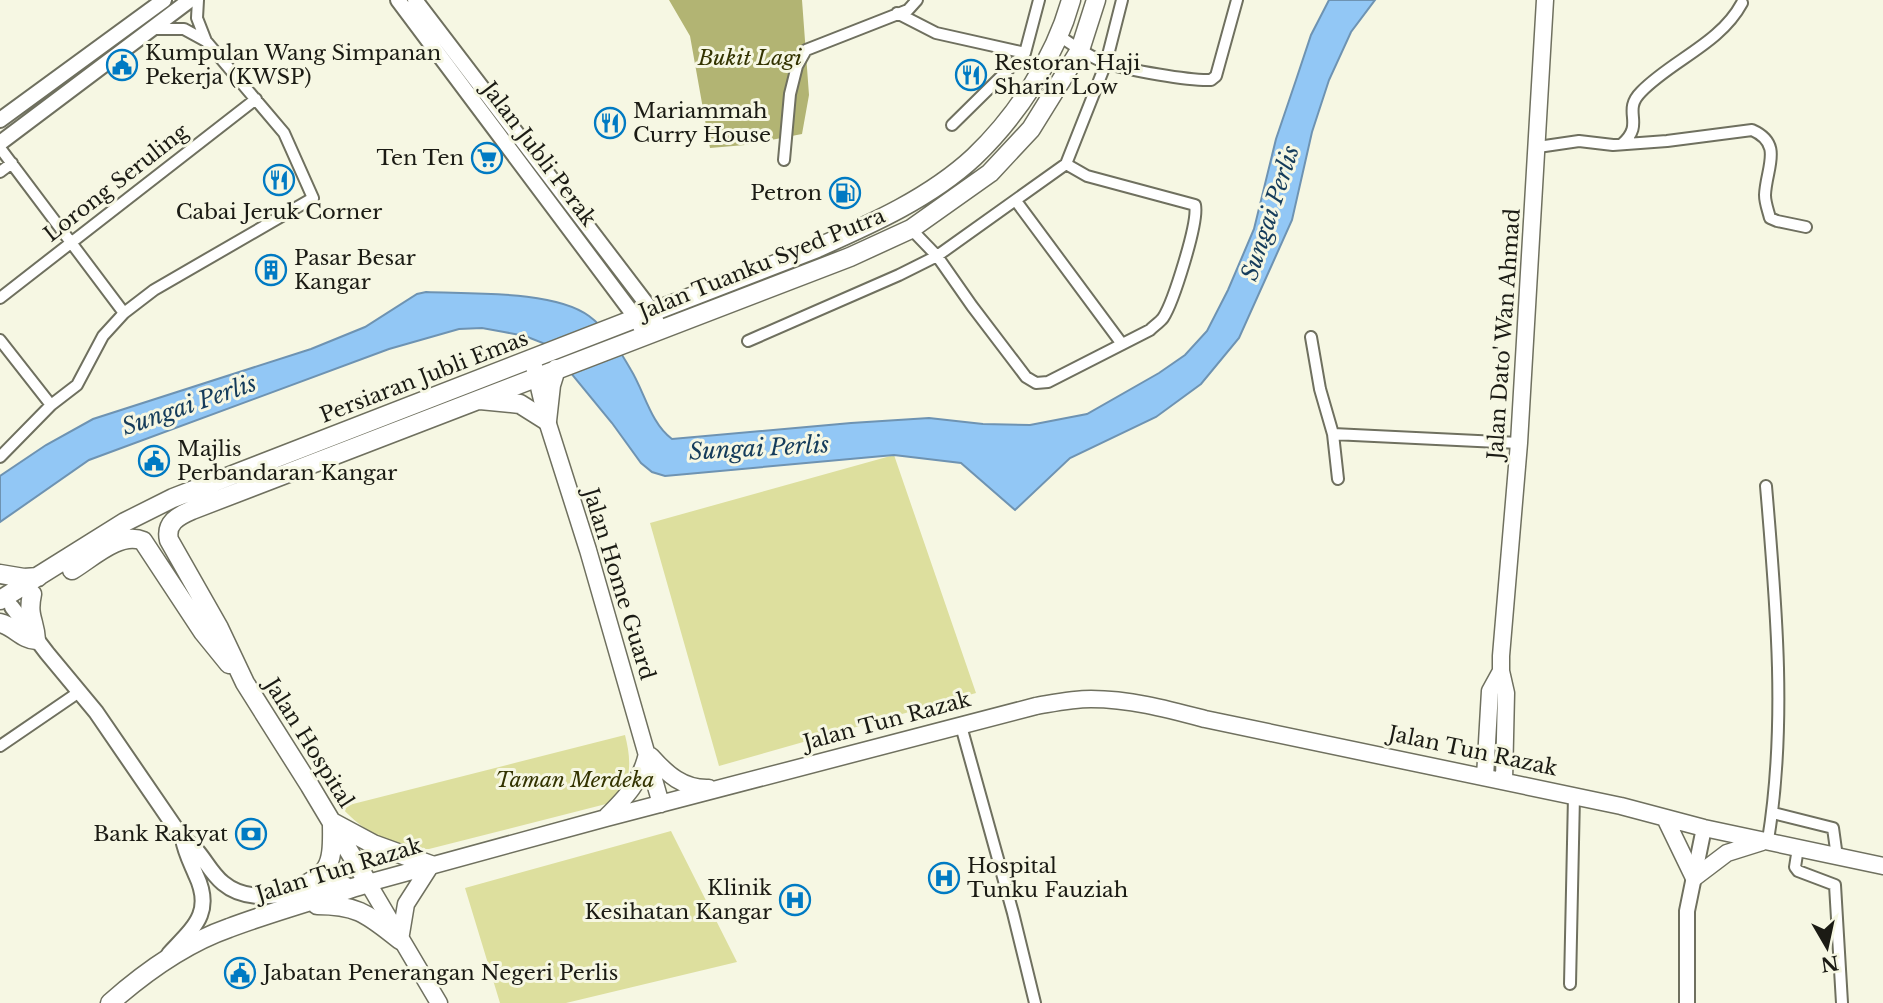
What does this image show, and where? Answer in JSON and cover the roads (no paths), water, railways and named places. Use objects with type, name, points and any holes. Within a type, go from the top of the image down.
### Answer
[{"type":"main road","name":"Jalan Tuanku Syed Putra","points":[[543,365],[612,327],[817,248],[874,222],[939,183],[973,157],[1011,115],[1047,60],[1071,0]]},
{"type":"main road","name":"Jalan Tuanku Syed Putra","points":[[543,365],[622,344],[850,257],[911,229],[990,173],[1031,129],[1080,50],[1096,0]]},
{"type":"main road","name":"Jalan Dato' Wan Ahmad","points":[[1501,671],[1519,443],[1545,0]]},
{"type":"main road","name":"Persiaran Jubli Emas","points":[[169,540],[168,531],[172,522],[192,510],[477,399],[543,365]]},
{"type":"main road","name":"Persiaran Jubli Emas","points":[[3,601],[121,524],[153,507],[229,475],[543,365]]},
{"type":"main road","points":[[477,399],[520,404],[547,421],[551,385],[543,365]]},
{"type":"main road","name":"Jalan Home Guard","points":[[547,421],[661,804]]},
{"type":"main road","points":[[229,475],[237,492]]},
{"type":"main road","points":[[151,550],[149,530],[153,507]]},
{"type":"main road","points":[[121,524],[149,530],[169,540]]},
{"type":"main road","points":[[3,601],[32,594],[121,540],[140,539],[151,550],[203,632],[244,683]]},
{"type":"main road","name":"Jalan Hospital","points":[[169,540],[219,628],[244,683],[332,822],[439,1003]]},
{"type":"main road","points":[[0,574],[24,578],[40,576]]},
{"type":"main road","points":[[0,623],[17,629],[31,640],[36,640],[29,607],[32,594]]},
{"type":"main road","points":[[1485,777],[1490,691],[1501,671]]},
{"type":"main road","points":[[1501,671],[1506,693],[1504,781]]},
{"type":"main road","name":"Jalan Tun Razak","points":[[110,1003],[156,967],[203,939],[228,928],[368,883],[1036,706],[1089,699],[1148,705],[1574,796],[1704,828],[1883,866]]},
{"type":"main road","points":[[647,752],[676,780],[702,788],[725,788]]},
{"type":"main road","points":[[606,818],[643,773],[647,752]]},
{"type":"main road","points":[[1665,818],[1694,878],[1727,853],[1768,840]]},
{"type":"main road","points":[[303,904],[346,906],[368,916],[400,940],[406,904],[430,865],[373,844],[332,822]]},
{"type":"main road","points":[[288,894],[326,870],[333,854],[332,822]]},
{"type":"street","points":[[0,120],[164,0]]},
{"type":"street","points":[[0,142],[190,0]]},
{"type":"street","points":[[0,457],[51,405],[77,384],[103,336],[124,313],[154,290],[313,198],[288,140],[206,41],[197,18],[198,0]]},
{"type":"street","name":"Jalan Jubli Perak","points":[[398,0],[644,315]]},
{"type":"street","name":"Jalan Jubli Perak","points":[[415,0],[644,315],[652,332]]},
{"type":"street","points":[[784,160],[790,94],[797,66],[806,50],[908,10],[917,0]]},
{"type":"street","points":[[952,125],[1025,53],[1039,0]]},
{"type":"street","points":[[748,341],[937,256],[1066,164],[1106,62],[1122,0]]},
{"type":"street","points":[[1058,35],[1080,50],[1106,62],[1211,80],[1216,76],[1237,0]]},
{"type":"street","points":[[1622,144],[1632,135],[1634,128],[1631,108],[1642,91],[1709,40],[1735,16],[1742,3]]},
{"type":"street","points":[[897,13],[936,33],[1025,53]]},
{"type":"street","points":[[152,29],[184,29],[206,41]]},
{"type":"street","name":"Lorong Seruling","points":[[0,298],[256,99]]},
{"type":"street","points":[[1538,147],[1578,141],[1622,144],[1667,141],[1752,130],[1764,135],[1771,147],[1765,195],[1770,218],[1807,227]]},
{"type":"street","points":[[0,148],[124,313]]},
{"type":"street","points":[[0,172],[12,163]]},
{"type":"street","points":[[911,229],[937,256],[1026,377],[1036,383],[1048,382],[1150,330],[1163,318],[1191,243],[1197,216],[1195,205],[1087,176],[1066,164]]},
{"type":"street","points":[[1016,201],[1122,344]]},
{"type":"street","points":[[1311,337],[1320,389],[1333,433],[1338,479]]},
{"type":"street","points":[[0,340],[51,405]]},
{"type":"street","points":[[1333,433],[1386,438],[1519,443]]},
{"type":"street","points":[[1766,486],[1774,585],[1778,702],[1777,761],[1768,840]]},
{"type":"street","points":[[3,601],[96,712],[183,839],[194,845],[224,884],[240,892],[261,896],[368,883]]},
{"type":"street","points":[[0,746],[79,692]]},
{"type":"street","points":[[961,726],[1035,1003]]},
{"type":"street","points":[[1570,984],[1574,796]]},
{"type":"street","points":[[1773,813],[1833,828],[1837,857]]},
{"type":"street","points":[[1687,1003],[1688,911],[1704,828]]},
{"type":"street","points":[[156,967],[202,915],[202,889],[184,848],[183,839]]},
{"type":"street","points":[[1798,848],[1795,867],[1798,871],[1828,880],[1835,885],[1837,891],[1842,1003]]},
{"type":"water","name":"Sungai Perlis","points":[[1329,0],[1375,0],[1351,32],[1329,80],[1312,132],[1292,220],[1239,338],[1201,384],[1156,417],[1070,458],[1015,510],[961,463],[894,455],[665,476],[652,472],[641,463],[548,345],[525,336],[482,328],[459,329],[389,349],[89,460],[0,522],[0,476],[46,445],[93,419],[311,349],[365,327],[417,294],[426,292],[533,298],[574,308],[589,316],[602,327],[618,348],[636,378],[653,416],[672,439],[929,418],[983,424],[1030,425],[1087,414],[1159,373],[1185,355],[1207,331],[1254,229],[1276,139],[1311,35]]},
{"type":"place","name":"Kumpulan Wang Simpanan Pekerja (KWSP)","points":[[122,65]]},
{"type":"place","name":"Restoran Haji Sharin Low","points":[[971,75]]},
{"type":"place","name":"Mariammah Curry House","points":[[610,123]]},
{"type":"place","name":"Ten Ten","points":[[487,158]]},
{"type":"place","name":"Cabai Jeruk Corner","points":[[279,180]]},
{"type":"place","name":"Petron","points":[[845,193]]},
{"type":"place","name":"Pasar Besar Kangar","points":[[271,270]]},
{"type":"place","name":"Majlis Perbandaran Kangar","points":[[154,461]]},
{"type":"place","name":"Bank Rakyat","points":[[251,834]]},
{"type":"place","name":"Hospital Tunku Fauziah","points":[[944,878]]},
{"type":"place","name":"Klinik Kesihatan Kangar","points":[[795,900]]},
{"type":"place","name":"Jabatan Penerangan Negeri Perlis","points":[[240,973]]},
{"type":"park label","name":"Bukit Lagi","points":[[750,58]]},
{"type":"park label","name":"Taman Merdeka","points":[[575,780]]}]
